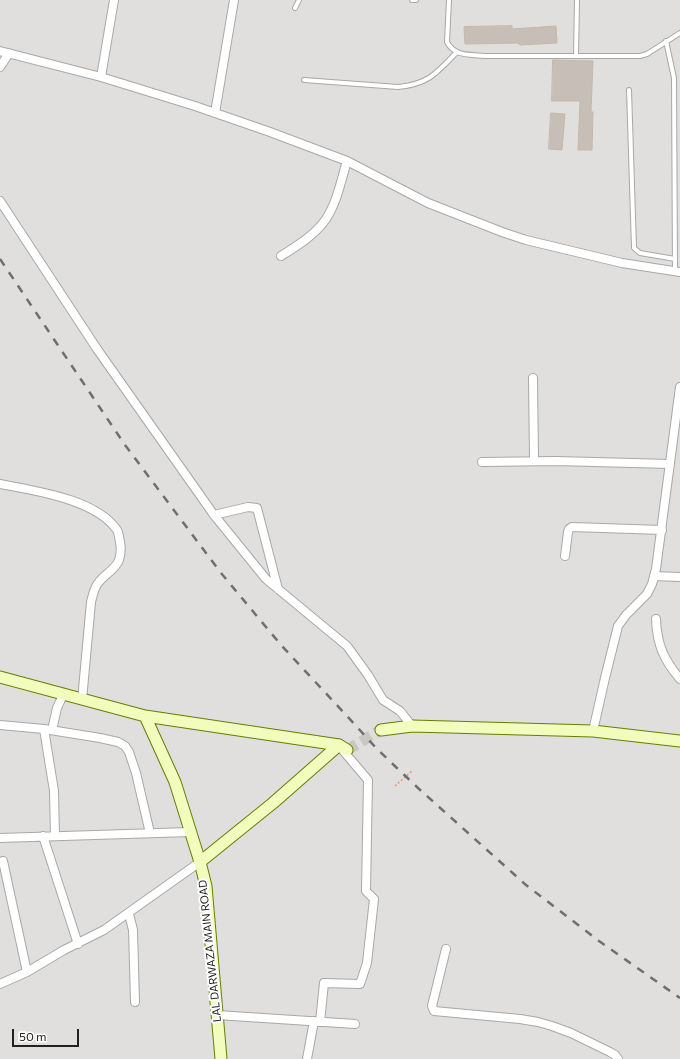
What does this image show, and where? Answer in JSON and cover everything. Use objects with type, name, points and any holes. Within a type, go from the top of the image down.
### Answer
[{"type":"main road","points":[[1,678],[145,716],[343,748]]},
{"type":"main road","name":"LAL DARWAZA MAIN ROAD","points":[[145,716],[175,782],[206,886],[221,1059]]},
{"type":"main road","points":[[381,730],[412,726],[593,731],[680,741]]},
{"type":"main road","points":[[200,862],[343,748]]},
{"type":"street","points":[[101,77],[114,0]]},
{"type":"street","points":[[215,112],[234,0]]},
{"type":"street","points":[[0,51],[101,77],[215,112],[347,161],[428,203],[526,240],[622,263],[678,271]]},
{"type":"street","points":[[0,66],[9,53]]},
{"type":"street","points":[[281,256],[302,242],[325,220],[332,208],[347,161]]},
{"type":"street","points":[[0,201],[97,349],[214,515],[266,579],[347,646],[368,675],[383,700],[400,711],[412,726]]},
{"type":"street","points":[[533,378],[534,461]]},
{"type":"street","points":[[593,731],[618,626],[626,615],[647,594],[654,576],[677,426],[680,387]]},
{"type":"street","points":[[482,462],[534,461],[670,464]]},
{"type":"street","points":[[0,484],[71,500],[108,519],[118,531],[121,546],[119,559],[115,567],[98,582],[91,602],[82,700]]},
{"type":"street","points":[[214,515],[248,507],[258,508],[278,589]]},
{"type":"street","points":[[565,556],[568,532],[572,527],[662,530]]},
{"type":"street","points":[[654,576],[680,577]]},
{"type":"street","points":[[656,619],[658,642],[662,653],[680,679]]},
{"type":"street","points":[[55,836],[54,791],[48,730],[63,694]]},
{"type":"street","points":[[0,725],[48,730],[118,742],[125,746],[129,752],[136,773],[150,833]]},
{"type":"street","points":[[307,1059],[317,1021],[324,982],[360,984],[366,964],[374,899],[366,891],[368,780],[343,748]]},
{"type":"street","points":[[0,838],[190,832]]},
{"type":"street","points":[[43,836],[78,944]]},
{"type":"street","points":[[3,861],[27,972]]},
{"type":"street","points":[[0,984],[27,972],[64,950],[104,930],[129,914],[200,862]]},
{"type":"street","points":[[129,914],[133,930],[136,1002]]},
{"type":"street","points":[[446,949],[432,1006],[434,1011],[520,1019],[552,1026],[610,1052],[618,1059]]},
{"type":"street","points":[[217,1015],[355,1024]]},
{"type":"lane","points":[[295,8],[299,0]]},
{"type":"lane","points":[[449,0],[447,42],[450,48],[456,53],[485,56],[640,56],[648,54],[680,33]]},
{"type":"lane","points":[[576,56],[577,0]]},
{"type":"lane","points":[[666,41],[674,78],[675,259],[678,271]]},
{"type":"lane","points":[[304,80],[398,87],[413,86],[426,81],[444,66],[456,53]]},
{"type":"lane","points":[[674,78],[680,78]]},
{"type":"lane","points":[[629,90],[633,245],[635,250],[640,253],[675,259]]},
{"type":"lane","points":[[675,121],[680,120]]},
{"type":"path","points":[[395,786],[413,770]]},
{"type":"shaded area","points":[[0,0],[680,0],[680,1059],[0,1059]]},
{"type":"building","points":[[512,26],[512,29],[556,26],[557,43],[520,45],[519,43],[465,44],[464,27]]},
{"type":"building","points":[[553,60],[593,61],[591,112],[593,112],[592,150],[578,150],[580,101],[552,101]]},
{"type":"building","points":[[551,113],[565,114],[562,150],[549,149]]},
{"type":"tunnel","points":[[347,750],[381,730]]},
{"type":"railway","points":[[0,259],[125,445],[221,573],[281,645],[377,749],[526,885],[599,941],[680,998]]}]
